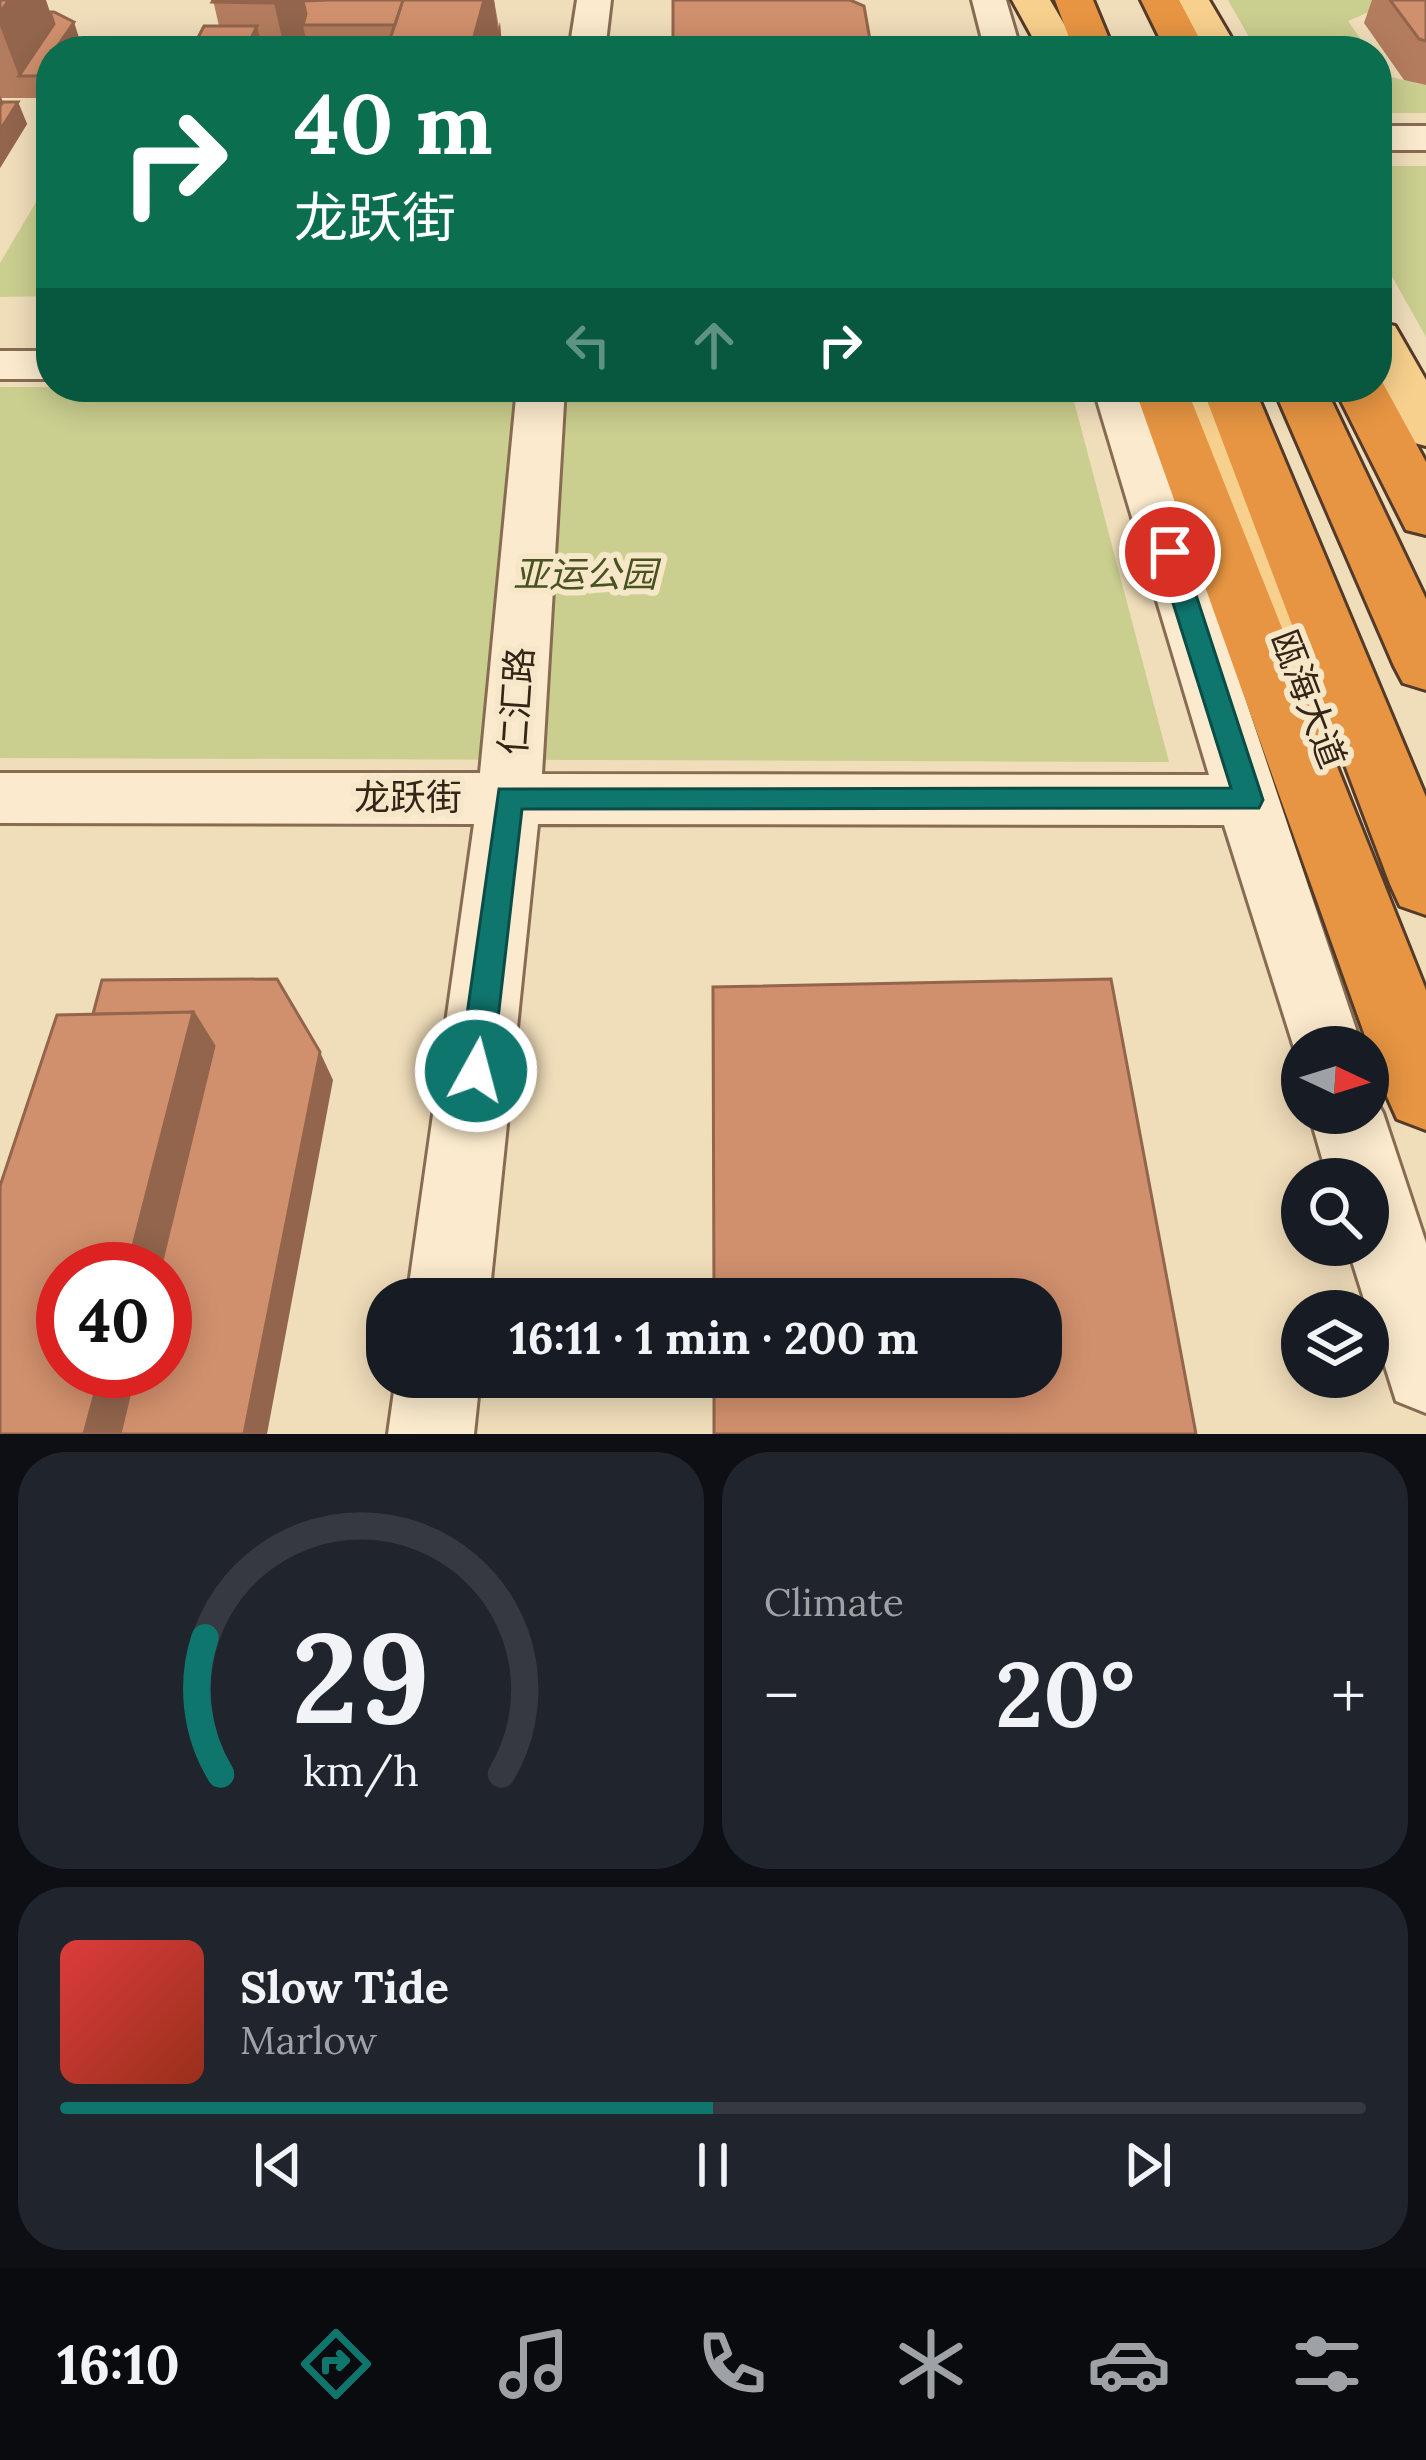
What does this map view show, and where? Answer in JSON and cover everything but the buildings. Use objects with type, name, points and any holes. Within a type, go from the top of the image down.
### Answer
[{"type":"highway","points":[[1074,0],[1088,36]]},
{"type":"highway","points":[[1123,0],[1140,36]]},
{"type":"highway","points":[[1160,0],[1178,36]]},
{"type":"highway","points":[[1033,6],[1041,36]]},
{"type":"highway","points":[[1166,402],[1426,1091]]},
{"type":"highway","name":"瓯海大道","points":[[1234,402],[1426,884]]},
{"type":"highway","points":[[1306,402],[1426,666]]},
{"type":"highway","points":[[1368,402],[1426,516]]},
{"type":"main road","points":[[1190,0],[1210,36]]},
{"type":"main road","points":[[1033,6],[1051,36]]},
{"type":"main road","points":[[1392,366],[1426,429]]},
{"type":"main road","name":"瓯海大道","points":[[1198,402],[1426,1011]]},
{"type":"street","points":[[588,36],[594,0]]},
{"type":"street","points":[[989,0],[999,36]]},
{"type":"street","points":[[1392,138],[1426,138]]},
{"type":"street","points":[[0,365],[36,365]]},
{"type":"street","name":"仁汇路","points":[[451,1278],[509,797],[540,402]]},
{"type":"street","points":[[1122,402],[1319,1026]]},
{"type":"street","name":"龙跃街","points":[[0,798],[1249,800]]},
{"type":"street","points":[[1389,1252],[1426,1371]]},
{"type":"street","points":[[431,1434],[435,1398]]},
{"type":"green space","points":[[1228,0],[1375,0],[1369,12],[1348,21],[1358,36],[1248,36]]},
{"type":"green space","points":[[1392,77],[1426,85],[1426,113],[1392,113]]},
{"type":"green space","points":[[1392,166],[1426,166],[1426,337],[1392,277]]},
{"type":"green space","points":[[36,202],[36,296],[0,297],[0,263]]},
{"type":"green space","name":"亚运公园","points":[[0,387],[36,387],[36,402],[1074,402],[1169,762],[0,758]]},
{"type":"route","points":[[476,1071],[509,797],[1249,800],[1170,552]]}]
